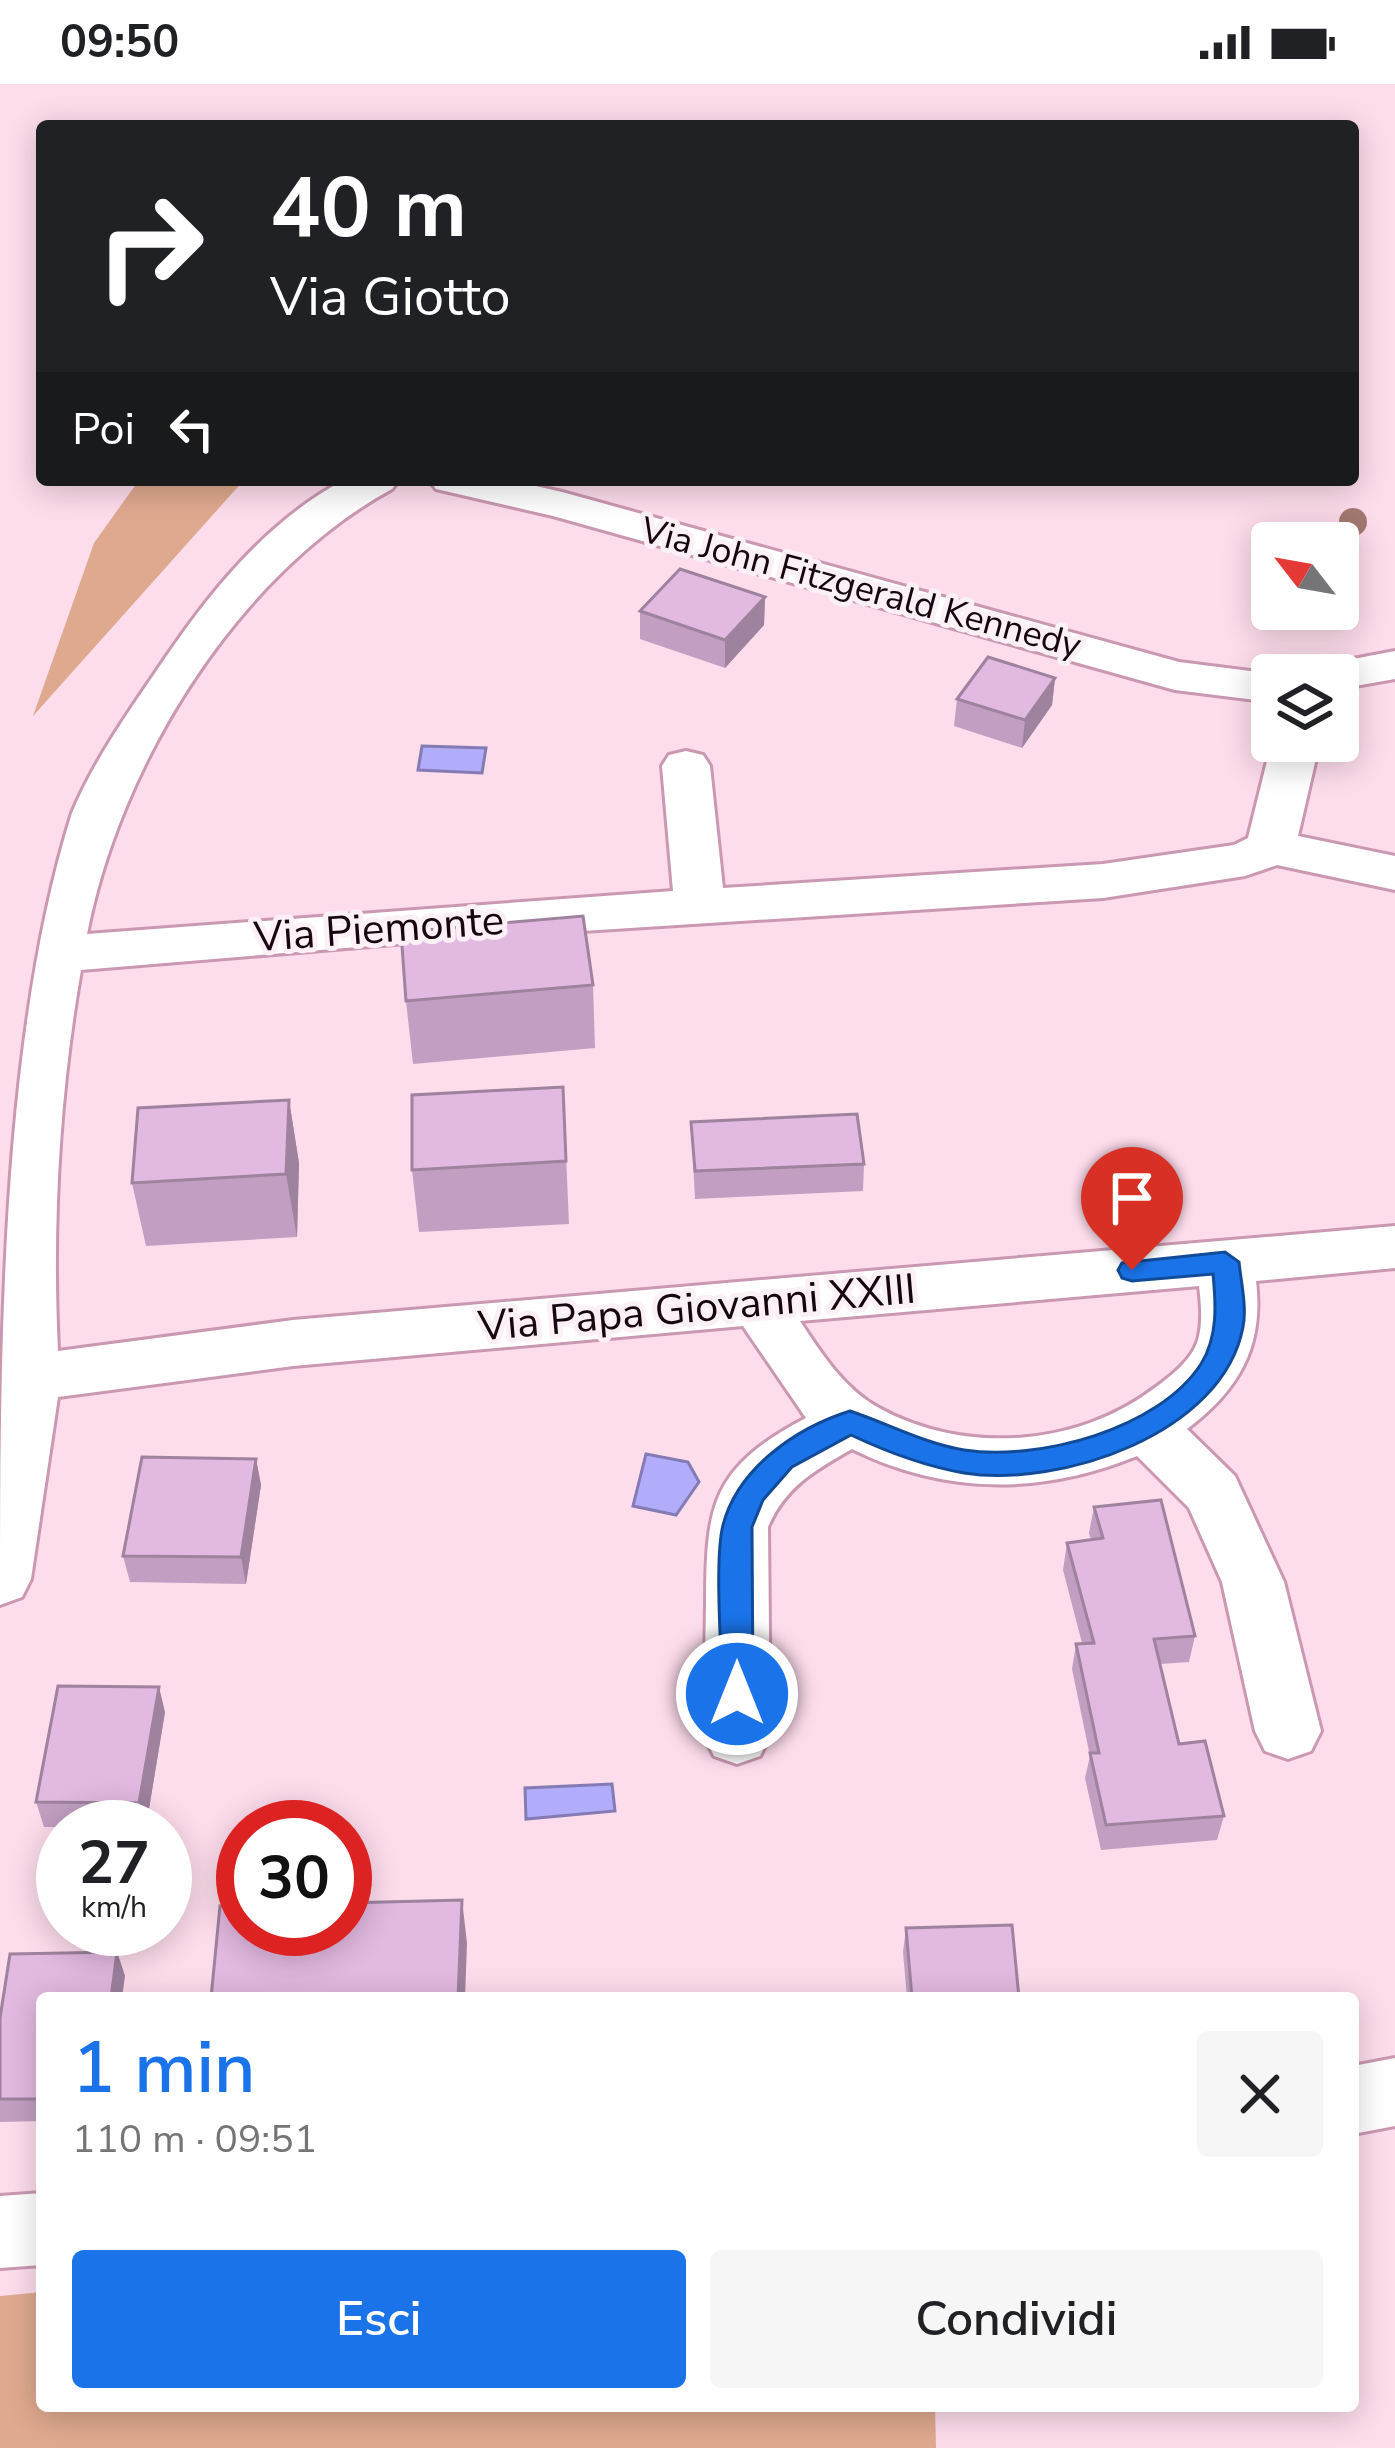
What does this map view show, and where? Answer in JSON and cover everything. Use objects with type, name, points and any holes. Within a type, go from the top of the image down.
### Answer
[{"type":"street","points":[[0,1579],[19,1476],[14,1381],[58,954],[96,816],[118,770],[202,636],[288,540],[365,486]]},
{"type":"street","name":"Via John Fitzgerald Kennedy","points":[[478,486],[562,505],[1175,676],[1251,686]]},
{"type":"street","points":[[1359,671],[1395,665]]},
{"type":"street","points":[[1271,847],[1291,762]]},
{"type":"street","points":[[686,766],[700,907]]},
{"type":"street","name":"Via Piemonte","points":[[58,954],[1103,881],[1245,860],[1271,847],[1395,873]]},
{"type":"street","name":"Via Papa Giovanni XXIII","points":[[14,1381],[293,1343],[1395,1247]]},
{"type":"street","points":[[759,1303],[790,1358],[850,1422],[904,1447],[967,1462],[1053,1457],[1094,1449],[1146,1426],[1213,1370],[1230,1325],[1225,1262]]},
{"type":"street","points":[[737,1736],[737,1527],[752,1493],[782,1459],[850,1422]]},
{"type":"street","points":[[1146,1426],[1214,1493],[1253,1582],[1288,1731]]},
{"type":"street","points":[[1359,2099],[1395,2092]]},
{"type":"street","points":[[0,2232],[36,2229]]},
{"type":"shaded area","points":[[135,486],[239,486],[33,716],[94,543]]},
{"type":"shaded area","points":[[422,746],[486,748],[482,773],[418,770]]},
{"type":"shaded area","points":[[646,1454],[688,1462],[699,1482],[676,1515],[633,1506]]},
{"type":"shaded area","points":[[612,1784],[615,1811],[526,1819],[525,1788]]},
{"type":"shaded area","points":[[36,2293],[36,2412],[935,2412],[936,2448],[0,2448],[0,2296]]},
{"type":"building","points":[[680,569],[765,597],[725,640],[640,611]]},
{"type":"building","points":[[988,657],[1055,678],[1025,720],[957,699]]},
{"type":"building","points":[[583,916],[593,985],[406,1001],[401,932]]},
{"type":"building","points":[[563,1087],[566,1161],[412,1170],[412,1095]]},
{"type":"building","points":[[289,1100],[286,1174],[132,1183],[138,1108]]},
{"type":"building","points":[[857,1114],[864,1164],[695,1171],[691,1122]]},
{"type":"building","points":[[142,1457],[256,1459],[241,1557],[123,1556]]},
{"type":"building","points":[[1161,1500],[1195,1636],[1154,1639],[1179,1744],[1205,1741],[1224,1816],[1106,1825],[1090,1753],[1099,1753],[1076,1644],[1094,1643],[1067,1543],[1103,1538],[1094,1507]]},
{"type":"building","points":[[58,1686],[159,1687],[140,1800],[36,1800]]},
{"type":"building","points":[[462,1900],[458,1992],[212,1992],[216,1947],[216,1956],[372,1956],[372,1902]]},
{"type":"building","points":[[1012,1925],[1018,1992],[911,1992],[906,1928]]},
{"type":"building","points":[[10,1954],[116,1956],[112,1992],[36,1992],[36,2099],[0,2099],[0,2018]]},
{"type":"route","points":[[737,1694],[737,1527],[752,1493],[782,1459],[850,1422],[904,1447],[967,1462],[1033,1462],[1094,1449],[1146,1426],[1213,1370],[1230,1325],[1225,1262],[1132,1270]]}]
